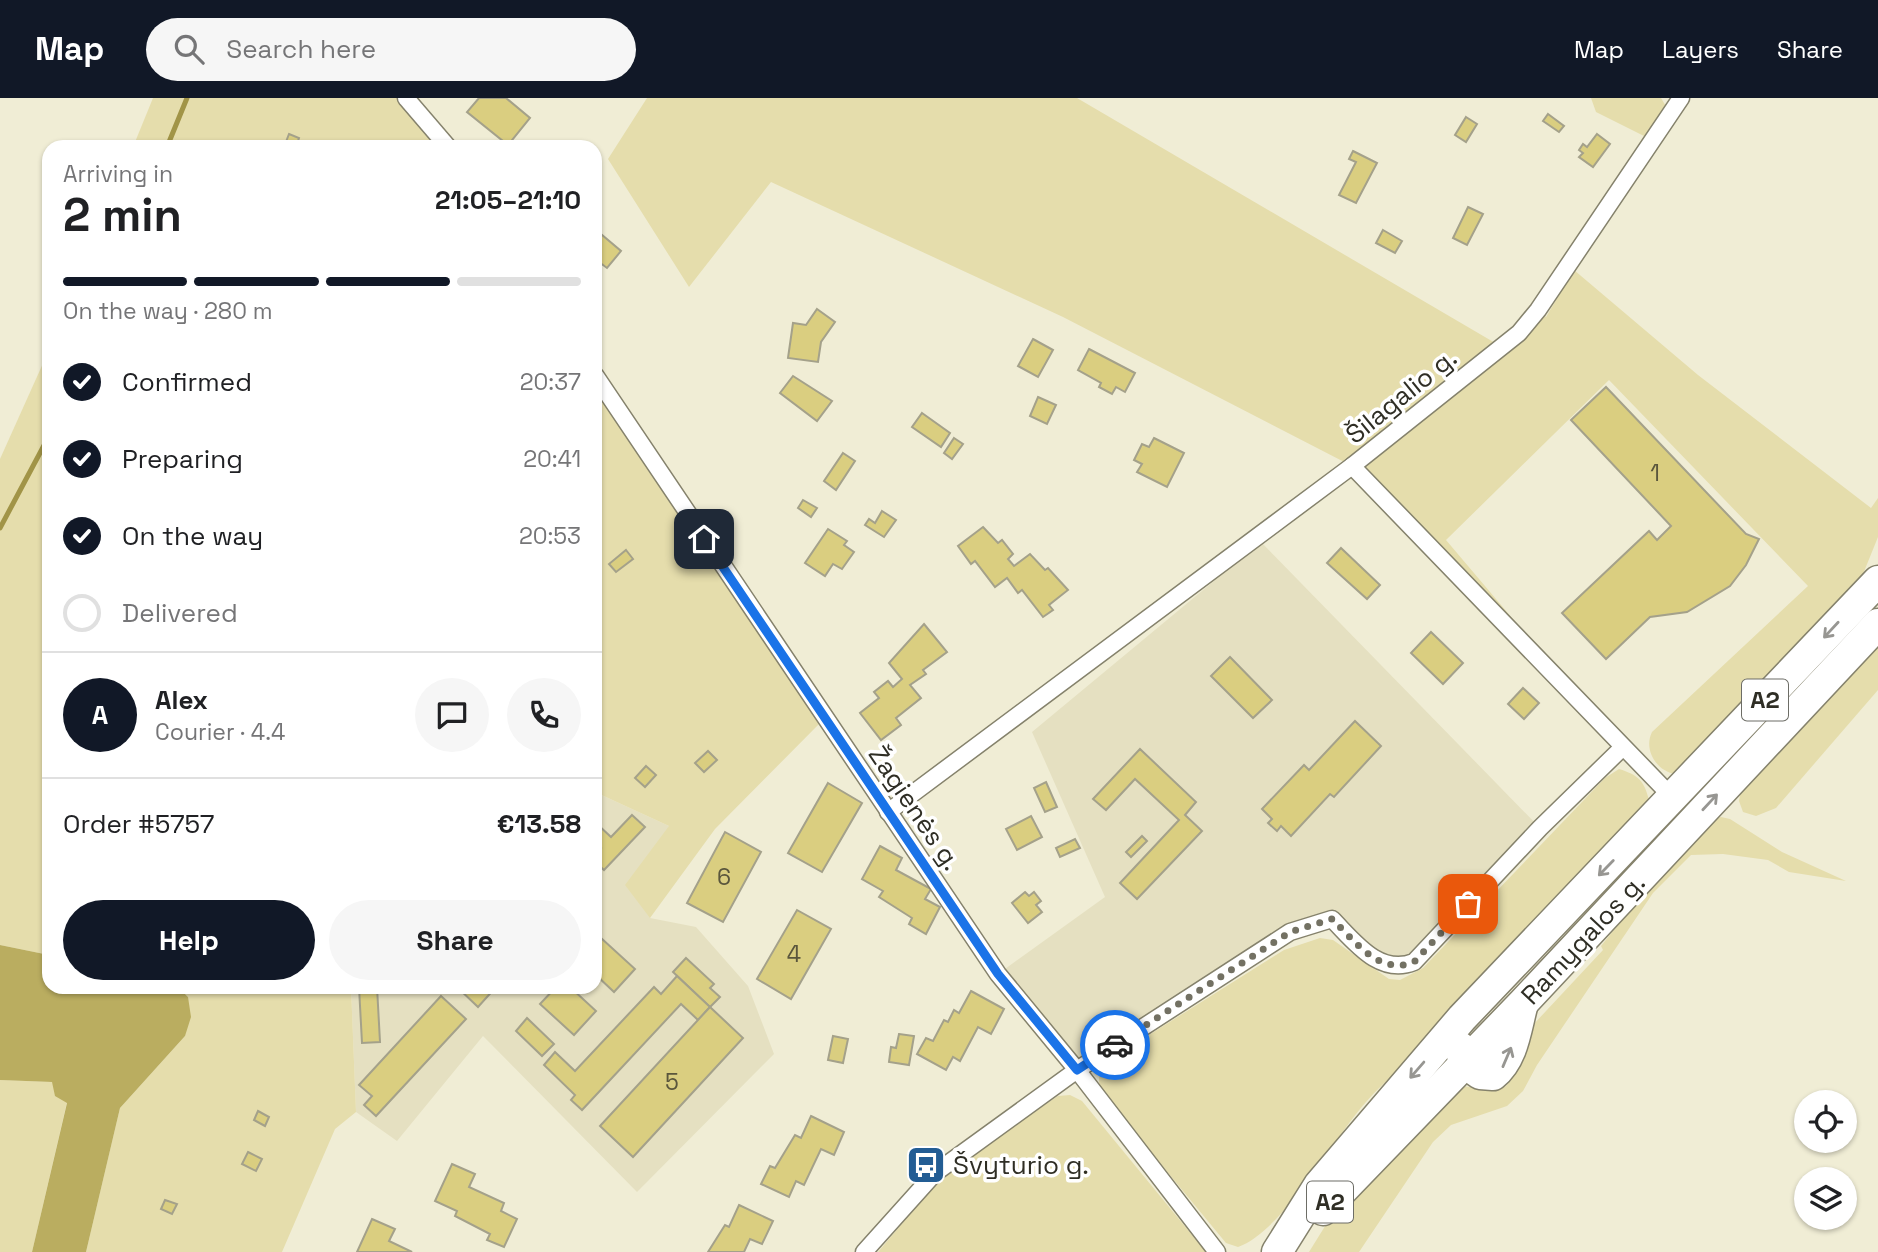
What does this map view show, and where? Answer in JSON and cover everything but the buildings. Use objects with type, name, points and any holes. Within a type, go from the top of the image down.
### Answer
[{"type":"highway","points":[[1871,589],[1878,562]]},
{"type":"highway","name":"A2","points":[[1277,1252],[1327,1176],[1462,1018],[1871,589]]},
{"type":"highway","name":"Ramygalos g.","points":[[1464,1063],[1480,1074],[1493,1075],[1503,1068],[1523,1003],[1878,624]]},
{"type":"highway","points":[[1462,1018],[1460,1038],[1464,1063]]},
{"type":"highway","name":"A2","points":[[1285,1252],[1376,1152],[1464,1063]]},
{"type":"street","points":[[406,98],[442,140]]},
{"type":"street","name":"Šilagalio g.","points":[[1673,798],[1352,466],[1519,333],[1538,310],[1681,98]]},
{"type":"street","name":"Žagienės g.","points":[[602,385],[998,974],[1077,1070],[1217,1252]]},
{"type":"street","points":[[888,812],[1352,466]]},
{"type":"street","points":[[864,1252],[936,1173],[1077,1070],[1290,932],[1332,919],[1373,958],[1385,964],[1404,966],[1414,962],[1622,748]]},
{"type":"shaded area","points":[[153,98],[399,98],[434,140],[136,140]]},
{"type":"shaded area","points":[[647,98],[1077,98],[1502,347],[1538,310],[1546,317],[1574,270],[1698,375],[1871,508],[1878,498],[1878,537],[1859,584],[1676,774],[1669,772],[1658,765],[1651,753],[1649,746],[1652,732],[1808,586],[1609,380],[1446,540],[1622,748],[1352,466],[1063,317],[771,182],[689,287],[608,159]]},
{"type":"shaded area","points":[[1591,98],[1661,98],[1670,113],[1589,233],[1644,136],[1596,112]]},
{"type":"shaded area","points":[[42,366],[42,954],[0,945],[0,459]]},
{"type":"shaded area","points":[[602,392],[822,721],[715,829],[650,918],[625,885],[669,826],[602,795]]},
{"type":"shaded area","points":[[1261,542],[1540,828],[1414,962],[1395,965],[1332,919],[1290,932],[1077,1070],[998,974],[1105,897],[1032,732]]},
{"type":"shaded area","points":[[1878,642],[1878,690],[1776,808],[1756,816],[1743,812],[1739,801],[1741,789]]},
{"type":"shaded area","points":[[1619,769],[1639,779],[1649,800],[1431,1039],[1366,1102],[1273,1223],[1238,1247],[1226,1243],[1102,1093],[1099,1077],[1106,1062],[1284,950],[1320,938],[1333,940],[1389,979],[1400,980],[1423,968],[1605,778]]},
{"type":"shaded area","points":[[602,795],[669,826],[650,918],[696,927],[748,986],[774,1054],[637,1192],[483,1036],[397,1141],[356,1112],[351,994],[602,994]]},
{"type":"shaded area","points":[[1713,819],[1730,819],[1782,852],[1846,881],[1789,872],[1768,860],[1723,854],[1691,855],[1653,893],[1537,1065],[1523,1091],[1507,1106],[1451,1125],[1433,1142],[1359,1252],[1309,1252],[1327,1223],[1463,1086],[1497,1091],[1506,1086],[1515,1074],[1532,1026],[1603,950],[1601,946],[1653,881]]},
{"type":"shaded area","points":[[0,945],[42,954],[42,994],[185,994],[188,997],[191,1017],[185,1036],[120,1108],[86,1252],[32,1252],[67,1103],[55,1096],[52,1082],[0,1080]]},
{"type":"shaded area","points":[[185,994],[351,994],[356,1112],[335,1129],[282,1252],[86,1252],[120,1108],[185,1036],[188,997]]},
{"type":"shaded area","points":[[0,1080],[52,1082],[67,1102],[32,1252],[0,1252]]},
{"type":"shaded area","points":[[1070,1095],[1082,1101],[1206,1252],[878,1252],[922,1200],[961,1160],[1058,1096]]},
{"type":"waterway","points":[[170,140],[187,98]]},
{"type":"waterway","points":[[0,528],[42,449]]},
{"type":"way so far","points":[[1115,1045],[1290,932],[1332,919],[1373,958],[1385,964],[1404,966],[1414,962],[1468,904]]},
{"type":"place","name":"Švyturio g.","points":[[926,1165]]},
{"type":"route","points":[[704,539],[998,974],[1077,1070],[1115,1045]]}]
